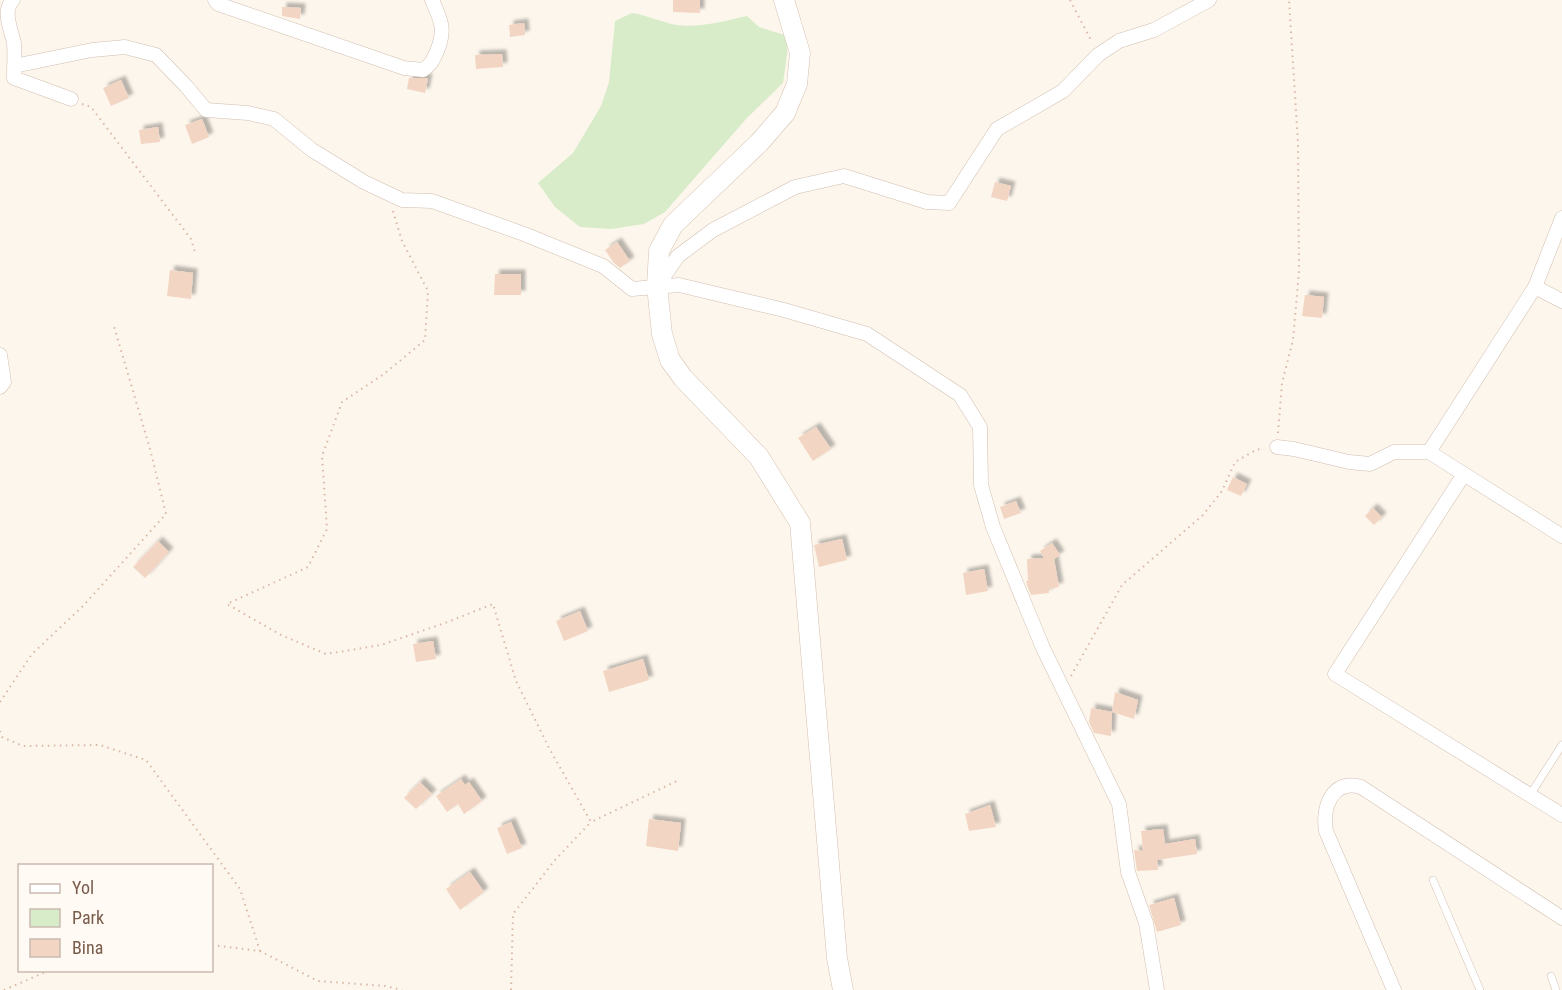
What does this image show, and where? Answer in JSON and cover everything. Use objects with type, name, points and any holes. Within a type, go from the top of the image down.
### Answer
[{"type":"street","points":[[14,0],[10,3],[7,17],[14,44],[14,78],[71,99]]},
{"type":"street","points":[[215,0],[218,4],[404,68],[423,70],[430,65],[442,38],[439,17],[432,0]]},
{"type":"street","points":[[784,0],[800,53],[797,84],[785,113],[759,143],[673,225],[659,250],[657,286],[662,334],[670,360],[683,378],[759,457],[800,523],[837,958],[843,990]]},
{"type":"street","points":[[657,286],[678,256],[713,230],[795,187],[844,176],[927,202],[950,203],[997,129],[1063,91],[1098,55],[1119,40],[1154,30],[1209,0]]},
{"type":"street","points":[[14,66],[92,50],[125,47],[156,55],[206,110],[248,113],[274,119],[312,150],[364,182],[402,200],[432,201],[524,234],[603,266],[632,290],[678,285],[784,309],[867,334],[960,395],[981,427],[981,485],[993,527],[1043,648],[1119,804],[1128,872],[1146,923],[1157,990]]},
{"type":"street","points":[[1429,452],[1536,287],[1562,218]]},
{"type":"street","points":[[1536,287],[1562,302]]},
{"type":"street","points":[[0,355],[4,382],[0,387]]},
{"type":"street","points":[[1277,447],[1294,448],[1349,462],[1370,464],[1394,452],[1429,452],[1562,536]]},
{"type":"street","points":[[1464,474],[1335,674],[1562,815]]},
{"type":"street","points":[[1394,990],[1326,831],[1325,809],[1334,793],[1343,787],[1355,785],[1361,787],[1562,918]]},
{"type":"lane","points":[[1530,795],[1562,745]]},
{"type":"lane","points":[[1433,880],[1480,990]]},
{"type":"lane","points":[[1551,976],[1557,990]]},
{"type":"path","points":[[1070,0],[1098,55]]},
{"type":"path","points":[[1063,690],[1122,585],[1203,515],[1222,491],[1234,462],[1256,450],[1277,447],[1282,383],[1293,340],[1299,271],[1298,143],[1289,0]]},
{"type":"path","points":[[71,99],[91,108],[191,238],[195,252]]},
{"type":"path","points":[[389,194],[402,241],[429,291],[425,340],[384,374],[342,402],[322,456],[327,530],[308,567],[227,604],[281,635],[326,654],[381,645],[494,604],[516,681],[549,747],[591,822]]},
{"type":"path","points":[[0,702],[32,654],[83,606],[166,514],[150,449],[112,323]]},
{"type":"path","points":[[0,731],[2,736],[23,746],[100,745],[146,760],[240,889],[260,951]]},
{"type":"path","points":[[511,990],[513,914],[555,860],[591,822],[679,780]]},
{"type":"path","points":[[213,945],[260,951],[318,981],[385,986],[402,990]]},
{"type":"path","points":[[4,990],[45,972]]},
{"type":"green space","points":[[632,13],[685,26],[712,24],[747,16],[759,27],[788,36],[783,83],[746,119],[665,212],[644,224],[611,229],[580,227],[555,207],[538,183],[573,153],[601,106],[609,82],[615,21]]},
{"type":"building","points":[[673,0],[700,0],[700,13],[673,12]]},
{"type":"building","points":[[282,7],[301,8],[300,19],[282,16]]},
{"type":"building","points":[[524,23],[525,35],[510,37],[509,25]]},
{"type":"building","points":[[502,54],[503,67],[476,69],[475,55]]},
{"type":"building","points":[[409,78],[428,78],[425,93],[407,89]]},
{"type":"building","points":[[121,80],[129,98],[111,106],[103,88]]},
{"type":"building","points":[[202,119],[209,137],[192,144],[185,125]]},
{"type":"building","points":[[158,127],[160,142],[141,144],[139,130]]},
{"type":"building","points":[[995,182],[1011,186],[1007,201],[991,197]]},
{"type":"building","points":[[617,242],[630,261],[620,268],[605,250]]},
{"type":"building","points":[[170,270],[193,273],[191,299],[167,296]]},
{"type":"building","points":[[495,274],[521,274],[521,295],[494,295]]},
{"type":"building","points":[[1305,295],[1324,297],[1322,318],[1302,316]]},
{"type":"building","points":[[816,427],[831,449],[813,461],[798,438]]},
{"type":"building","points":[[1233,477],[1247,484],[1241,496],[1227,490]]},
{"type":"building","points":[[1016,501],[1021,513],[1004,519],[1000,507]]},
{"type":"building","points":[[1373,508],[1382,517],[1374,525],[1365,516]]},
{"type":"building","points":[[842,539],[847,560],[819,567],[814,545]]},
{"type":"building","points":[[158,541],[169,552],[145,578],[133,567]]},
{"type":"building","points":[[1052,543],[1060,555],[1054,559],[1059,587],[1049,589],[1049,593],[1031,595],[1026,581],[1028,581],[1027,559],[1044,558],[1040,551]]},
{"type":"building","points":[[984,569],[988,591],[966,595],[963,573]]},
{"type":"building","points":[[580,611],[588,631],[564,641],[556,621]]},
{"type":"building","points":[[433,641],[436,659],[416,662],[413,644]]},
{"type":"building","points":[[643,659],[649,680],[609,692],[603,671]]},
{"type":"building","points":[[1115,692],[1138,700],[1134,719],[1112,712]]},
{"type":"building","points":[[1091,708],[1112,712],[1111,736],[1094,733],[1089,722]]},
{"type":"building","points":[[461,779],[465,785],[469,782],[482,801],[464,814],[458,804],[447,812],[436,796]]},
{"type":"building","points":[[420,782],[432,794],[416,809],[404,798]]},
{"type":"building","points":[[990,805],[996,827],[969,831],[965,814]]},
{"type":"building","points":[[649,819],[681,823],[678,851],[646,846]]},
{"type":"building","points":[[511,822],[522,848],[507,854],[497,828]]},
{"type":"building","points":[[1163,829],[1165,844],[1195,839],[1197,854],[1157,860],[1158,870],[1137,871],[1134,850],[1143,851],[1141,831]]},
{"type":"building","points":[[470,872],[484,892],[460,910],[446,889]]},
{"type":"building","points":[[1174,898],[1181,925],[1157,932],[1149,905]]}]
